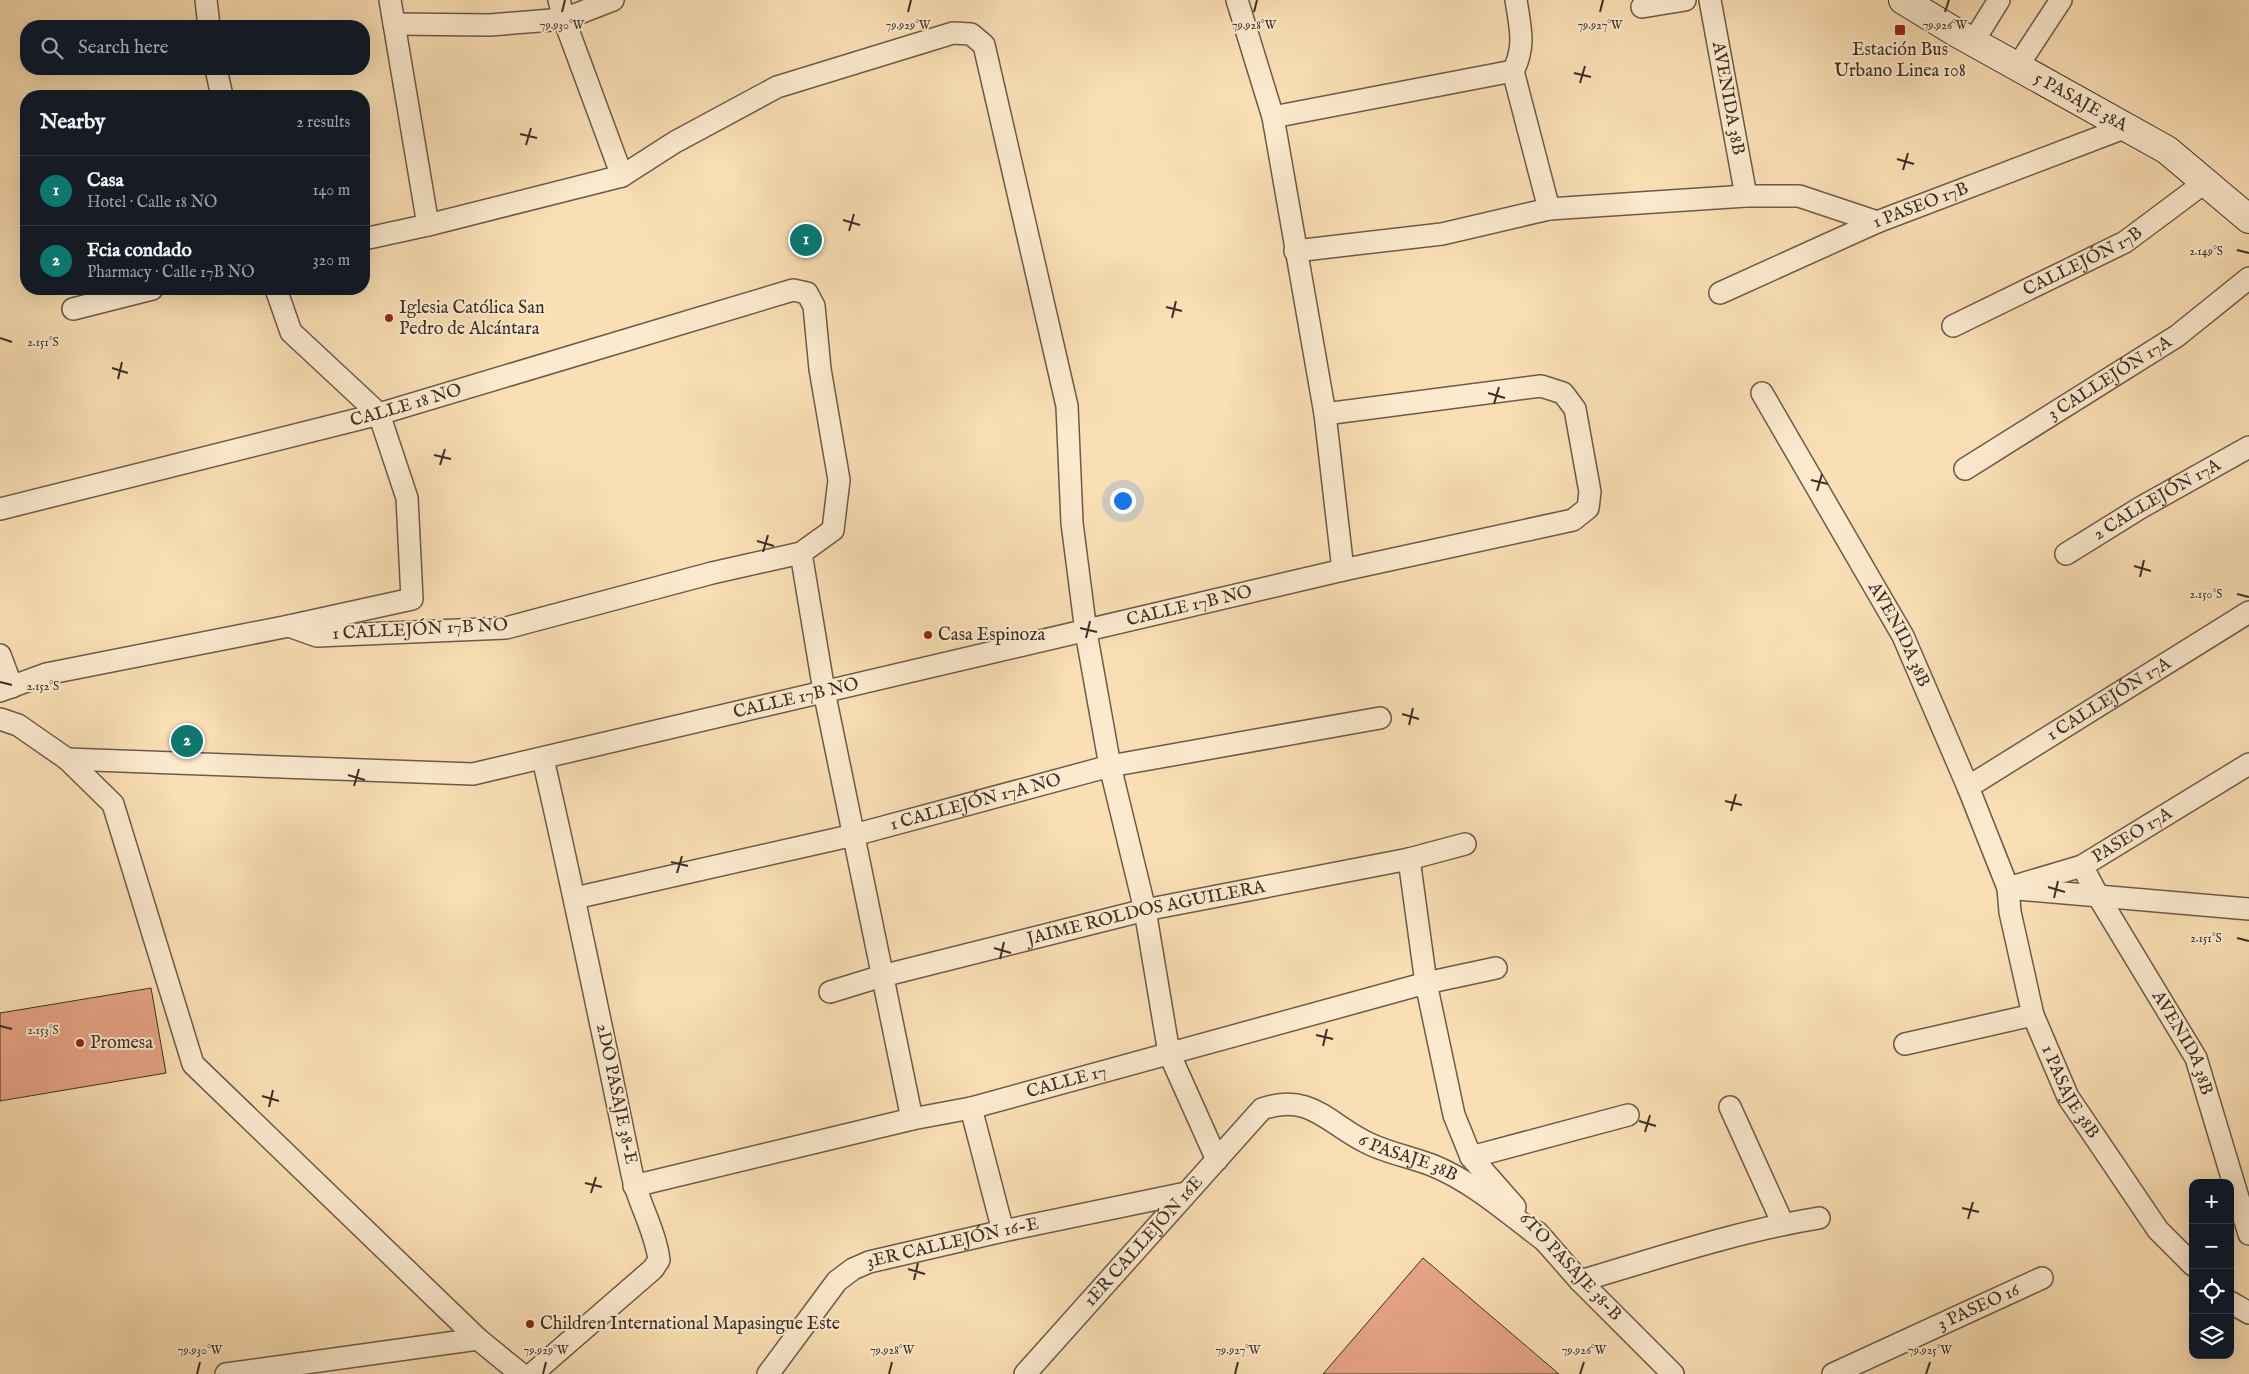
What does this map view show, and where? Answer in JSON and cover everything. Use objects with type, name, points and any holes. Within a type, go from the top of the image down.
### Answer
[{"type":"street","points":[[206,0],[208,20]]},
{"type":"street","points":[[390,0],[428,225]]},
{"type":"street","points":[[394,24],[490,25],[613,0]]},
{"type":"street","points":[[1236,0],[1273,117],[1325,414],[1344,570]]},
{"type":"street","points":[[1516,0],[1523,42],[1520,59],[1513,71],[1549,209]]},
{"type":"street","points":[[1642,7],[1685,0]]},
{"type":"street","name":"AVENIDA 38B","points":[[1710,0],[1746,196]]},
{"type":"street","name":"5 PASAJE 38A","points":[[1903,0],[2124,128],[2167,150],[2249,219]]},
{"type":"street","points":[[1973,42],[2000,0]]},
{"type":"street","points":[[2017,67],[2060,0]]},
{"type":"street","points":[[561,10],[622,176]]},
{"type":"street","points":[[370,237],[428,225],[622,176],[675,142],[777,87],[953,33],[971,34],[984,44],[1067,406],[1072,523],[1086,632],[1110,766],[1145,910],[1169,1053],[1217,1160]]},
{"type":"street","points":[[1273,117],[1513,71]]},
{"type":"street","points":[[217,75],[221,90]]},
{"type":"street","name":"1 PASEO 17B","points":[[1720,293],[1877,222],[2124,128]]},
{"type":"street","name":"CALLEJÓN 17B","points":[[1954,326],[2125,242],[2204,183]]},
{"type":"street","points":[[1296,251],[1442,234],[1549,209],[1746,196],[1799,196],[1877,222]]},
{"type":"street","name":"3 CALLEJÓN 17A","points":[[1966,469],[2177,336],[2249,278]]},
{"type":"street","name":"CALLE 18 NO","points":[[0,509],[379,414],[793,290],[807,293],[814,306],[820,369],[838,480],[833,530]]},
{"type":"street","points":[[73,309],[128,295]]},
{"type":"street","points":[[0,655],[6,689],[46,674],[412,600],[407,498],[379,414],[290,332],[278,295]]},
{"type":"street","name":"CALLE 17B NO","points":[[67,759],[473,774],[543,759],[824,691],[1086,632],[1344,570],[1573,520],[1588,508],[1590,492],[1575,410],[1563,393],[1541,386],[1325,414]]},
{"type":"street","name":"AVENIDA 38B","points":[[1762,393],[1903,636],[1968,787],[2008,888]]},
{"type":"street","name":"2 CALLEJÓN 17A","points":[[2066,554],[2126,517],[2249,447]]},
{"type":"street","name":"1 CALLEJÓN 17B NO","points":[[289,626],[317,636],[506,628],[712,573],[801,553],[833,530]]},
{"type":"street","points":[[801,553],[824,691],[912,1120]]},
{"type":"street","name":"1 CALLEJÓN 17A","points":[[1968,787],[2249,612]]},
{"type":"street","name":"1 CALLEJÓN 17A NO","points":[[575,898],[854,835],[1110,766],[1380,718]]},
{"type":"street","points":[[0,719],[18,724],[67,759],[113,804],[193,1064],[478,1339],[521,1374]]},
{"type":"street","name":"2DO PASAJE 38-E","points":[[532,1374],[653,1269],[659,1260],[656,1241],[634,1186],[575,898],[543,759]]},
{"type":"street","name":"PASEO 17A","points":[[2008,888],[2082,866],[2249,764]]},
{"type":"street","name":"JAIME ROLDOS AGUILERA","points":[[830,992],[882,976],[1145,910],[1409,859],[1466,844]]},
{"type":"street","name":"6TO PASAJE 38-B","points":[[1409,859],[1426,983],[1454,1115],[1471,1157],[1580,1281],[1673,1374]]},
{"type":"street","name":"AVENIDA 38B","points":[[2082,866],[2098,896],[2196,1058],[2249,1234]]},
{"type":"street","points":[[2008,888],[2249,909]]},
{"type":"street","name":"1 PASAJE 38B","points":[[2008,888],[2010,912],[2033,1015],[2068,1098],[2158,1230],[2189,1261]]},
{"type":"street","name":"CALLE 17","points":[[634,1186],[912,1120],[971,1108],[1426,983],[1496,968]]},
{"type":"street","points":[[1905,1044],[2033,1015]]},
{"type":"street","name":"6 PASAJE 38B","points":[[1262,1109],[1278,1103],[1297,1103],[1315,1110],[1353,1136],[1374,1146],[1434,1166],[1460,1178],[1545,1241]]},
{"type":"street","points":[[1730,1107],[1783,1224]]},
{"type":"street","points":[[971,1108],[1004,1231]]},
{"type":"street","name":"1ER CALLEJÓN 16E","points":[[1025,1374],[1262,1109]]},
{"type":"street","points":[[1471,1157],[1628,1115]]},
{"type":"street","name":"3ER CALLEJÓN 16-E","points":[[768,1374],[837,1281],[853,1269],[869,1262],[1004,1231],[1186,1193]]},
{"type":"street","points":[[1580,1281],[1710,1242],[1783,1224],[1819,1218]]},
{"type":"street","name":"3 PASEO 16","points":[[1833,1374],[2042,1278]]},
{"type":"street","points":[[2234,1304],[2249,1313]]},
{"type":"street","points":[[226,1374],[478,1339]]},
{"type":"building","name":"Promesa","points":[[151,988],[166,1073],[0,1101],[0,1013]]},
{"type":"building","points":[[1423,1258],[1559,1374],[1323,1374]]},
{"type":"place","name":"Estación Bus Urbano Linea 108","points":[[1900,30]]},
{"type":"place","name":"Casa","points":[[806,240]]},
{"type":"place","name":"Iglesia Católica San Pedro de Alcántara","points":[[389,318]]},
{"type":"place","name":"Casa Espinoza","points":[[928,635]]},
{"type":"place","name":"Fcia condado","points":[[187,741]]},
{"type":"place","name":"Promesa","points":[[80,1043]]},
{"type":"place","name":"Children International Mapasingue Este","points":[[530,1324]]}]
